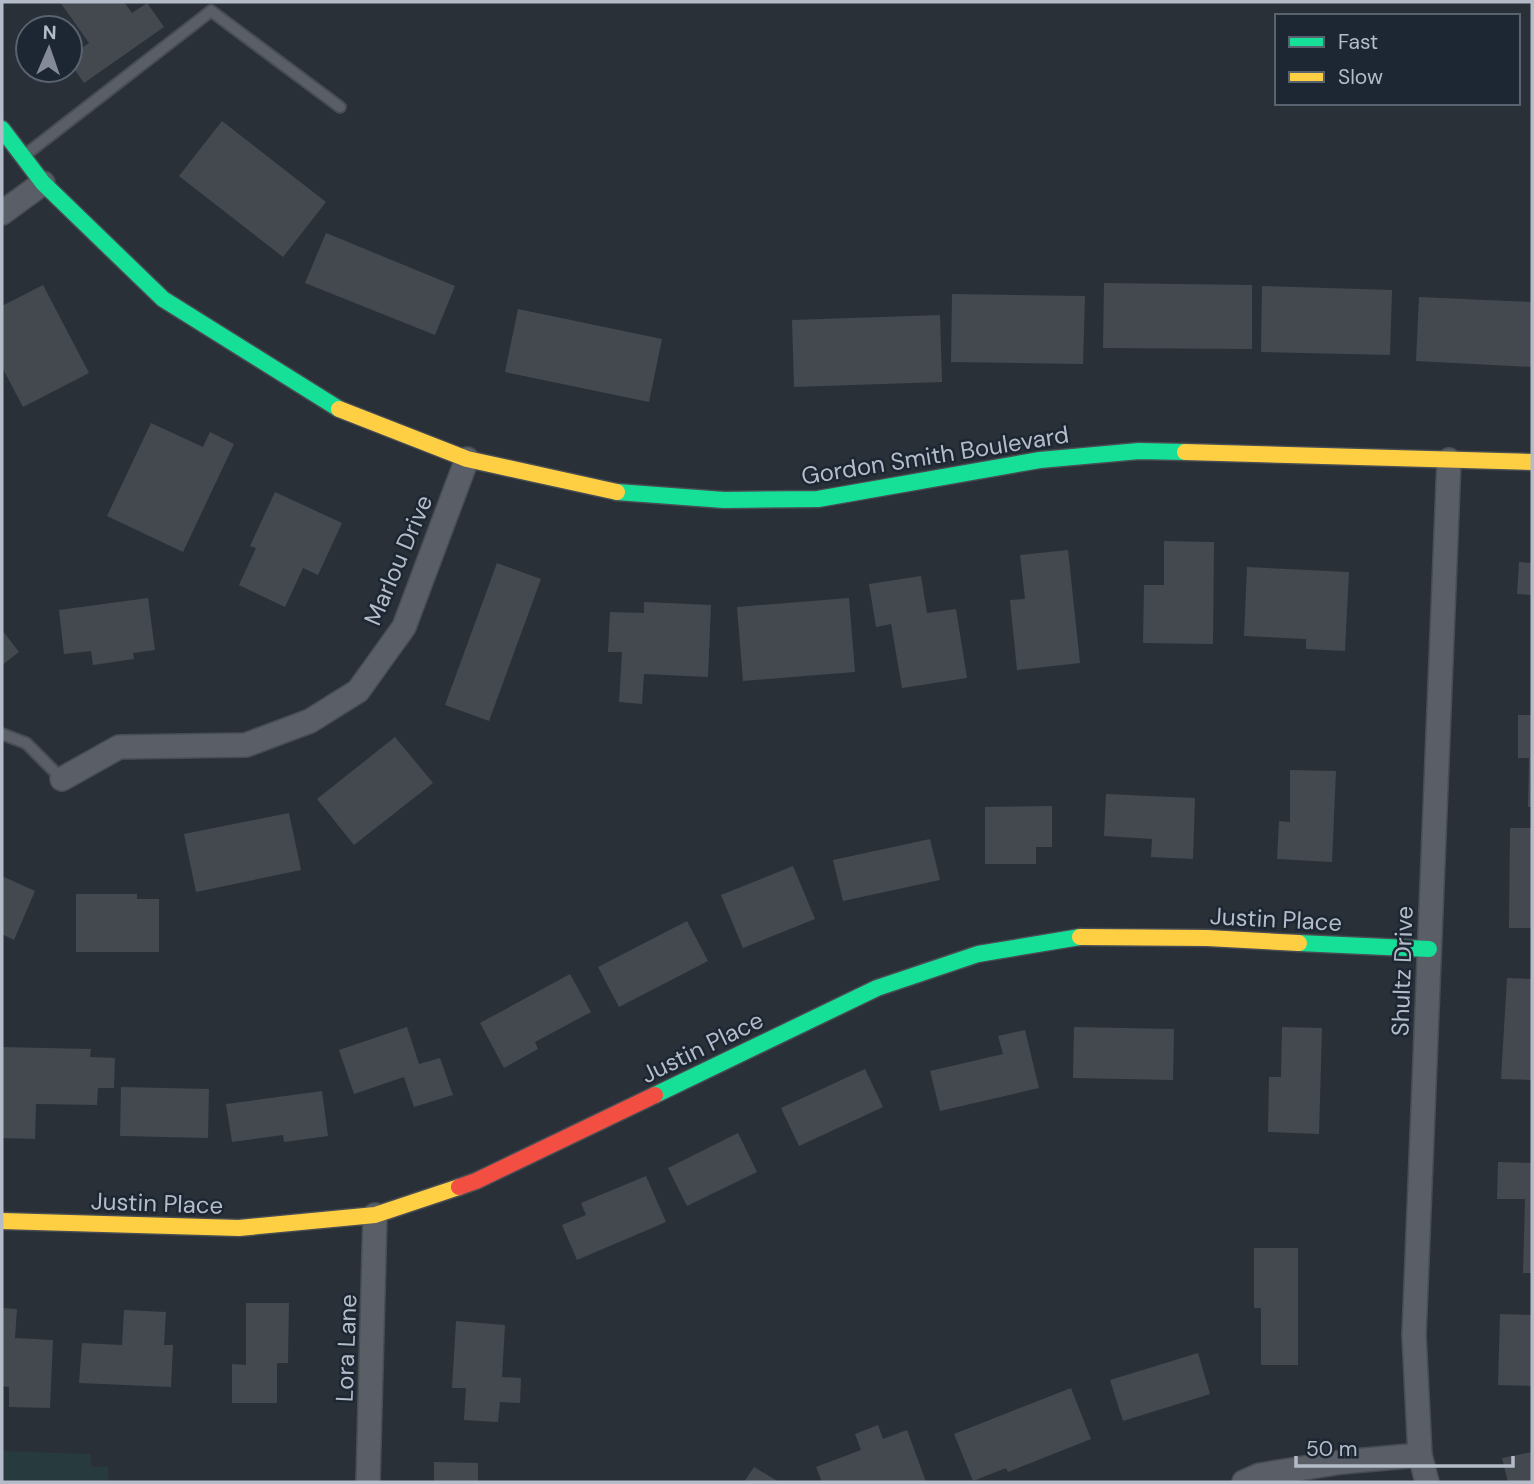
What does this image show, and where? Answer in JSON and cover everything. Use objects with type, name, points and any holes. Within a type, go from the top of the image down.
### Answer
[{"type":"street","name":"Gordon Smith Boulevard","points":[[2,129],[43,183],[163,299],[339,409],[467,460],[612,492],[724,500],[818,499],[1040,460],[1139,450],[1532,462]]},
{"type":"street","points":[[2,213],[43,183]]},
{"type":"street","name":"Marlou Drive","points":[[62,779],[119,747],[246,744],[310,721],[358,691],[404,627],[467,460]]},
{"type":"street","name":"Shultz Drive","points":[[1427,1482],[1420,1455],[1414,1335],[1449,460]]},
{"type":"street","name":"Justin Place","points":[[2,1221],[239,1228],[375,1214],[475,1181],[877,988],[978,954],[1072,937],[1208,938],[1429,949]]},
{"type":"street","name":"Lora Lane","points":[[368,1482],[375,1214]]},
{"type":"street","points":[[1244,1482],[1260,1475],[1342,1462],[1420,1455]]},
{"type":"lane","points":[[23,156],[208,6],[340,107]]},
{"type":"lane","points":[[2,734],[26,743],[62,779]]},
{"type":"green space","points":[[2,1451],[90,1454],[92,1467],[108,1467],[108,1482],[2,1482]]},
{"type":"building","points":[[60,2],[124,2],[132,13],[147,3],[164,27],[84,83],[84,46],[89,43],[84,36],[84,14],[68,14]]},
{"type":"building","points":[[222,121],[326,202],[283,257],[179,176]]},
{"type":"building","points":[[326,233],[455,286],[435,335],[305,283]]},
{"type":"building","points":[[1104,283],[1252,285],[1252,349],[1103,348]]},
{"type":"building","points":[[43,285],[89,373],[23,407],[2,367],[2,306]]},
{"type":"building","points":[[1262,286],[1392,290],[1390,355],[1261,352]]},
{"type":"building","points":[[952,294],[1085,296],[1083,364],[951,362]]},
{"type":"building","points":[[1419,297],[1532,302],[1532,367],[1416,361]]},
{"type":"building","points":[[518,309],[662,339],[649,402],[505,372]]},
{"type":"building","points":[[940,315],[942,382],[794,387],[792,320]]},
{"type":"building","points":[[151,423],[203,447],[210,432],[234,444],[183,552],[107,516]]},
{"type":"building","points":[[275,492],[342,523],[318,575],[303,568],[285,607],[239,585],[256,548],[250,546]]},
{"type":"building","points":[[1164,541],[1214,542],[1213,644],[1143,643],[1144,585],[1164,585]]},
{"type":"building","points":[[1068,550],[1080,663],[1017,670],[1010,600],[1025,599],[1020,555]]},
{"type":"building","points":[[1519,562],[1532,563],[1532,595],[1517,594]]},
{"type":"building","points":[[497,563],[541,579],[489,721],[445,705]]},
{"type":"building","points":[[1247,567],[1349,572],[1345,651],[1306,649],[1306,639],[1244,636]]},
{"type":"building","points":[[921,576],[927,613],[956,609],[967,678],[902,688],[891,624],[876,627],[869,584]]},
{"type":"building","points":[[148,598],[155,650],[133,653],[134,659],[93,665],[91,651],[64,654],[59,610]]},
{"type":"building","points":[[849,598],[855,672],[743,681],[737,607]]},
{"type":"building","points":[[644,602],[711,605],[708,677],[644,674],[642,704],[619,702],[622,652],[608,652],[610,612],[644,613]]},
{"type":"building","points":[[2,630],[19,652],[2,665]]},
{"type":"building","points":[[1518,715],[1532,715],[1532,807],[1528,807],[1529,758],[1518,758]]},
{"type":"building","points":[[395,737],[433,783],[354,845],[317,799]]},
{"type":"building","points":[[1290,770],[1336,771],[1332,862],[1277,859],[1279,821],[1290,822]]},
{"type":"building","points":[[1106,794],[1195,798],[1193,859],[1151,857],[1152,839],[1104,836]]},
{"type":"building","points":[[1052,806],[1052,847],[1036,847],[1036,864],[985,864],[985,807]]},
{"type":"building","points":[[289,813],[301,870],[196,892],[184,834]]},
{"type":"building","points":[[1510,828],[1532,828],[1532,928],[1509,928]]},
{"type":"building","points":[[930,839],[940,880],[843,901],[833,860]]},
{"type":"building","points":[[793,866],[815,919],[743,948],[721,895]]},
{"type":"building","points":[[2,876],[35,891],[14,940],[2,934]]},
{"type":"building","points":[[76,894],[137,894],[137,899],[159,899],[159,952],[76,952]]},
{"type":"building","points":[[687,921],[708,961],[619,1007],[598,967]]},
{"type":"building","points":[[570,974],[591,1012],[535,1042],[538,1049],[504,1068],[480,1023]]},
{"type":"building","points":[[1507,978],[1532,979],[1532,1080],[1501,1079]]},
{"type":"building","points":[[407,1027],[419,1064],[440,1058],[453,1095],[414,1107],[404,1077],[354,1094],[339,1050]]},
{"type":"building","points":[[1074,1027],[1174,1029],[1173,1080],[1073,1078]]},
{"type":"building","points":[[1282,1027],[1322,1028],[1319,1134],[1268,1132],[1269,1077],[1281,1077]]},
{"type":"building","points":[[1025,1030],[1039,1088],[940,1111],[930,1071],[1003,1054],[998,1036]]},
{"type":"building","points":[[2,1047],[91,1049],[90,1057],[115,1058],[114,1088],[98,1088],[97,1105],[36,1104],[35,1139],[2,1138]]},
{"type":"building","points":[[865,1069],[883,1107],[799,1146],[781,1108]]},
{"type":"building","points":[[121,1087],[209,1089],[208,1138],[120,1136]]},
{"type":"building","points":[[322,1091],[328,1136],[284,1142],[283,1135],[232,1142],[226,1104]]},
{"type":"building","points":[[738,1133],[757,1172],[687,1206],[668,1168]]},
{"type":"building","points":[[1498,1162],[1532,1163],[1532,1273],[1523,1273],[1525,1199],[1497,1199]]},
{"type":"building","points":[[646,1176],[666,1222],[577,1260],[562,1225],[586,1215],[581,1203]]},
{"type":"building","points":[[1254,1248],[1298,1248],[1298,1365],[1261,1365],[1261,1308],[1254,1308]]},
{"type":"building","points":[[246,1303],[289,1303],[288,1363],[277,1363],[277,1403],[232,1403],[232,1364],[246,1365]]},
{"type":"building","points":[[2,1308],[17,1309],[15,1338],[53,1340],[50,1408],[9,1407],[9,1387],[2,1386]]},
{"type":"building","points":[[124,1310],[166,1312],[164,1345],[173,1345],[171,1387],[79,1383],[82,1343],[122,1345]]},
{"type":"building","points":[[1500,1314],[1532,1315],[1532,1386],[1498,1385]]},
{"type":"building","points":[[456,1321],[505,1325],[502,1377],[521,1378],[520,1403],[500,1402],[498,1422],[464,1420],[466,1388],[452,1388]]},
{"type":"building","points":[[1198,1353],[1210,1394],[1123,1421],[1110,1380]]},
{"type":"building","points":[[1071,1388],[1091,1439],[1008,1472],[1006,1468],[973,1481],[954,1434]]},
{"type":"building","points":[[878,1425],[883,1439],[907,1430],[926,1482],[822,1482],[816,1467],[861,1450],[855,1434]]},
{"type":"building","points":[[1532,1452],[1532,1482],[1508,1482],[1502,1458]]},
{"type":"building","points":[[434,1462],[478,1463],[478,1482],[434,1482]]},
{"type":"building","points":[[754,1467],[779,1482],[744,1482]]},
{"type":"traffic: fast","points":[[2,129],[43,183],[163,299],[339,409]]},
{"type":"traffic: fast","points":[[617,492],[724,500],[818,499],[1040,460],[1139,451],[1185,452]]},
{"type":"traffic: fast","points":[[655,1095],[877,988],[978,954],[1080,937]]},
{"type":"traffic: fast","points":[[1299,943],[1429,949]]},
{"type":"traffic: slow","points":[[339,409],[467,459],[617,492]]},
{"type":"traffic: slow","points":[[1185,452],[1532,462]]},
{"type":"traffic: slow","points":[[1080,937],[1207,938],[1299,943]]},
{"type":"traffic: slow","points":[[2,1221],[239,1228],[375,1215],[459,1187]]},
{"type":"traffic: jam","points":[[459,1187],[655,1095]]}]
